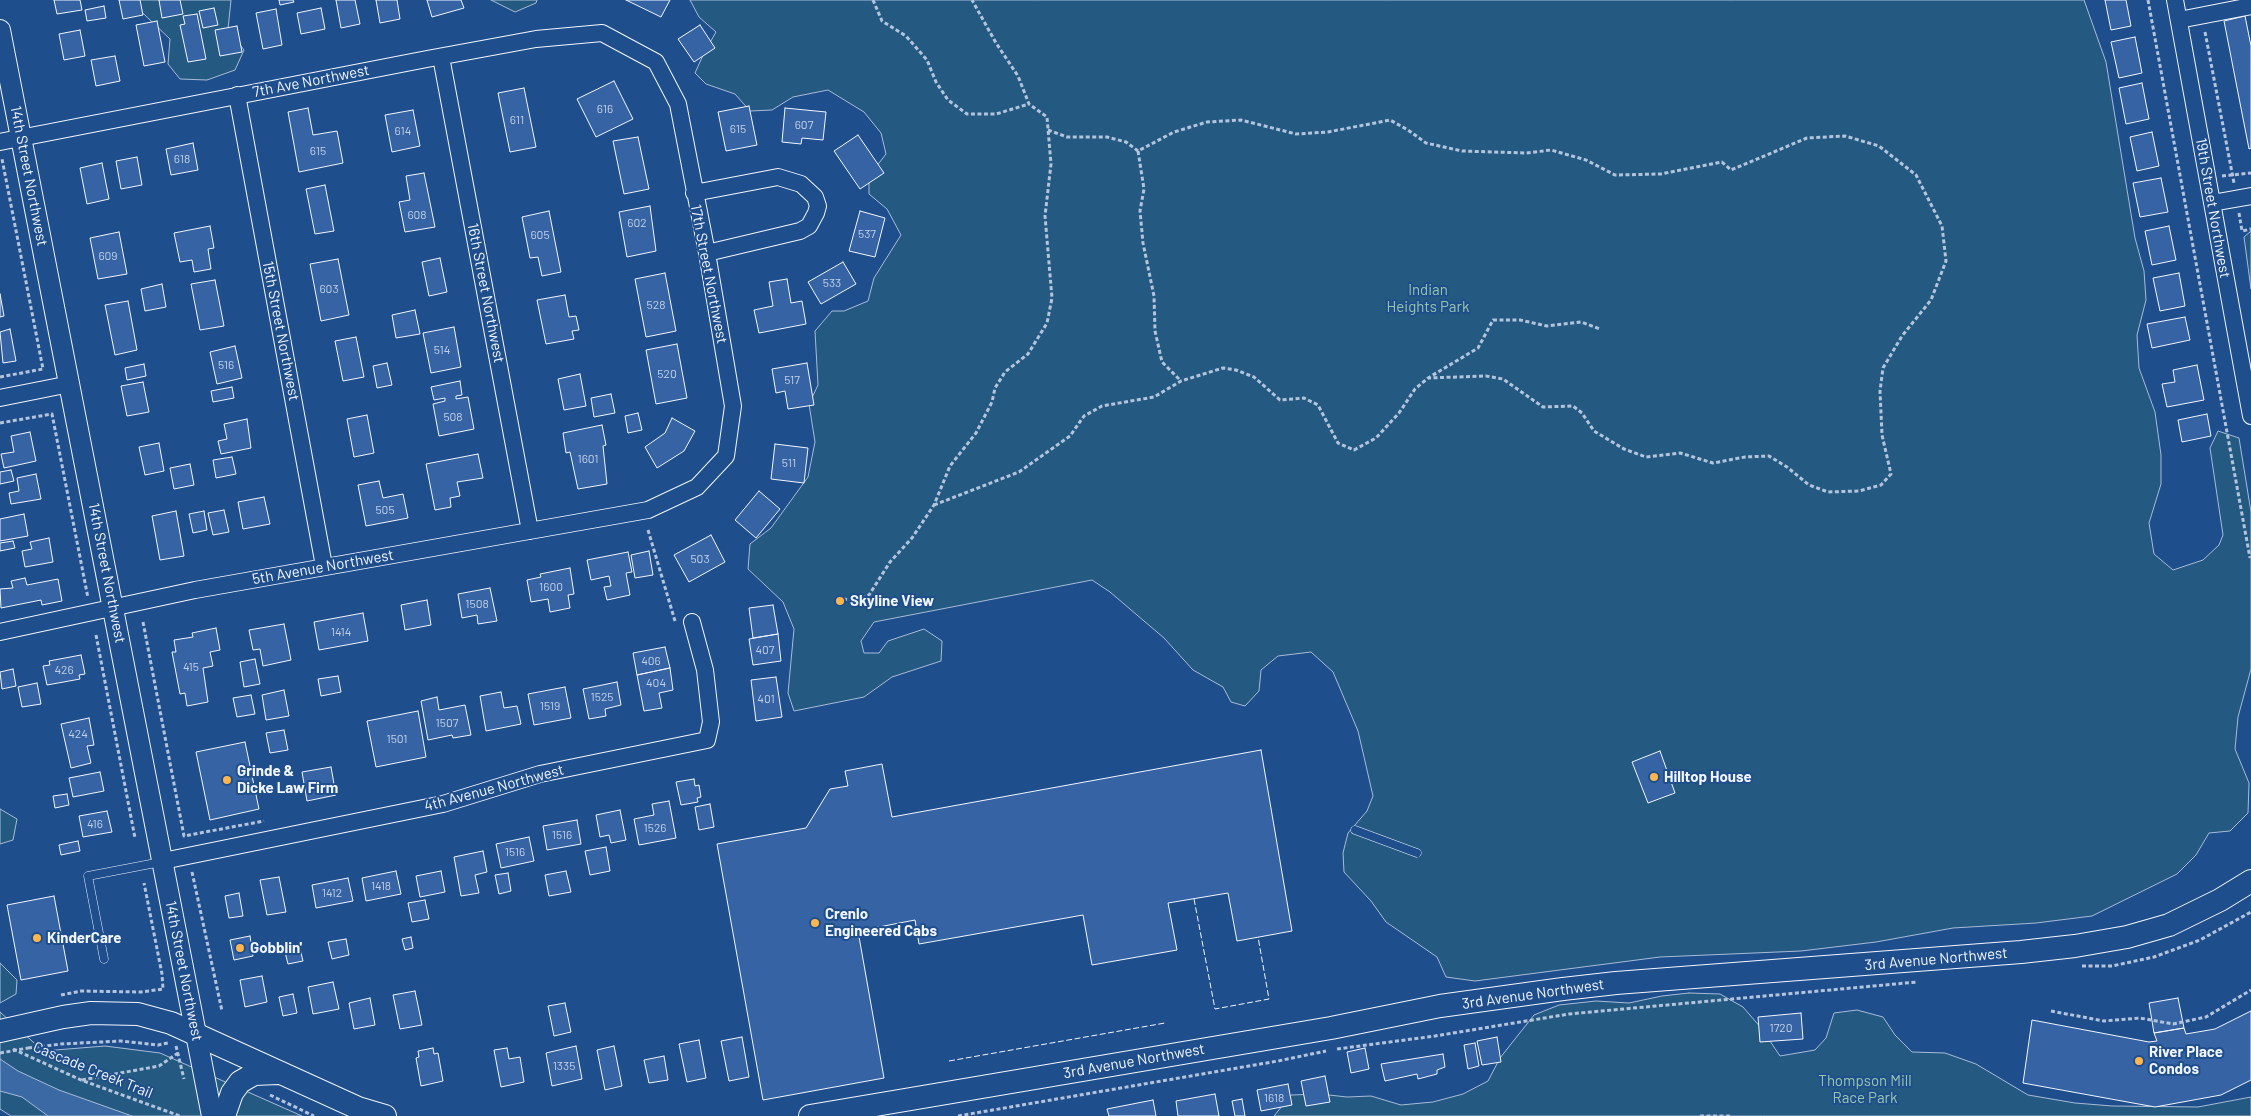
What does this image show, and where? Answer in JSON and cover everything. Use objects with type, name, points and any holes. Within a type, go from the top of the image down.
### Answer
[{"type":"main road","name":"3rd Avenue Northwest","points":[[810,1116],[1314,1031],[1440,1006],[1563,988],[2002,954],[2075,946],[2127,937],[2169,925],[2251,881]]},
{"type":"main road","points":[[6,1039],[25,1026],[91,1013],[138,1014],[165,1021],[358,1108],[385,1116]]},
{"type":"main road","points":[[216,1114],[240,1082],[254,1074],[267,1072],[281,1073]]},
{"type":"street","name":"19th Street Northwest","points":[[2175,0],[2251,416]]},
{"type":"street","points":[[2179,20],[2251,6]]},
{"type":"street","name":"14th Street Northwest","points":[[0,30],[196,1035],[216,1114]]},
{"type":"street","name":"7th Ave Northwest","points":[[0,142],[442,57],[536,40],[602,33]]},
{"type":"street","name":"17th Street Northwest","points":[[602,33],[656,62],[678,104],[707,254],[733,406],[726,456],[697,487],[648,510]]},
{"type":"street","name":"16th Street Northwest","points":[[442,57],[530,530]]},
{"type":"street","name":"15th Street Northwest","points":[[237,95],[324,566]]},
{"type":"street","points":[[694,193],[778,177],[801,184],[815,197],[818,206],[809,226],[800,231],[707,254]]},
{"type":"street","points":[[2212,203],[2251,196]]},
{"type":"street","points":[[0,398],[70,384]]},
{"type":"street","name":"5th Avenue Northwest","points":[[0,632],[139,601],[324,566],[648,510]]},
{"type":"street","name":"4th Avenue Northwest","points":[[163,861],[443,804],[540,774],[707,740],[711,722],[705,670],[684,623]]},
{"type":"lane","points":[[1356,830],[1417,853]]},
{"type":"lane","points":[[104,959],[88,876],[163,861]]},
{"type":"path","points":[[872,0],[882,21],[906,36],[927,60],[936,82],[948,100],[967,114],[996,114],[1029,104]]},
{"type":"path","points":[[843,599],[857,600],[869,595],[890,562],[912,538],[934,505],[950,466],[976,433],[1005,372],[1028,354],[1047,323],[1052,298],[1045,216],[1051,164],[1047,117],[1029,104],[1018,76],[996,43],[972,0]]},
{"type":"path","points":[[2148,0],[2250,558]]},
{"type":"path","points":[[2202,15],[2232,174],[2251,173]]},
{"type":"path","points":[[1138,151],[1174,132],[1207,122],[1241,120],[1296,134],[1328,132],[1390,120],[1426,143],[1462,151],[1526,152],[1551,150],[1586,160],[1614,175],[1661,174],[1722,162],[1732,170],[1807,138],[1846,136],[1879,146],[1916,175],[1942,226],[1946,261],[1931,300],[1902,336],[1883,368],[1880,391],[1882,435],[1891,474],[1880,485],[1859,491],[1828,492],[1809,484],[1787,466],[1768,456],[1745,457],[1713,464],[1680,453],[1646,456],[1624,449],[1594,431],[1582,412],[1573,406],[1543,407],[1503,379],[1486,376],[1428,378]]},
{"type":"path","points":[[1048,130],[1067,138],[1107,137],[1126,142],[1138,151],[1144,189],[1140,211],[1142,244],[1154,296],[1155,331],[1162,362],[1181,381]]},
{"type":"path","points":[[0,377],[43,370],[2,159]]},
{"type":"path","points":[[2242,231],[2251,229]]},
{"type":"path","points":[[934,505],[1019,472],[1070,436],[1084,416],[1102,406],[1154,397],[1181,381],[1222,368],[1236,370],[1254,378],[1280,400],[1304,398],[1318,405],[1338,443],[1354,450],[1376,438],[1399,413],[1415,389],[1428,378],[1478,348],[1493,320],[1520,320],[1547,326],[1581,322],[1600,329]]},
{"type":"path","points":[[0,423],[52,414],[88,598]]},
{"type":"path","points":[[648,530],[684,623]]},
{"type":"path","points":[[143,622],[184,836],[272,820]]},
{"type":"path","points":[[96,635],[135,838]]},
{"type":"path","points":[[192,872],[222,1012]]},
{"type":"path","points":[[144,882],[162,974],[163,989]]},
{"type":"path","points":[[958,1116],[1327,1051],[1434,1036],[1512,1022],[1750,996],[1896,984]]},
{"type":"path","points":[[2051,1011],[2104,1021],[2140,1018],[2173,1024],[2206,1017],[2251,990]]},
{"type":"path","name":"Cascade Creek Trail","points":[[6,1039],[81,1080],[180,1116]]},
{"type":"path","points":[[0,1053],[61,1044],[121,1041],[158,1045],[175,1042],[185,1086]]},
{"type":"path","points":[[81,1080],[159,1066],[178,1054]]},
{"type":"path","points":[[266,1094],[314,1116]]},
{"type":"path","points":[[1700,1116],[1732,1116]]},
{"type":"green space","points":[[129,0],[231,0],[228,29],[244,50],[235,70],[207,80],[180,79],[168,64],[170,39]]},
{"type":"green space","points":[[491,0],[537,0],[536,3],[515,12]]},
{"type":"green space","name":"Indian Heights Park","points":[[690,0],[2084,0],[2106,62],[2135,238],[2144,271],[2146,300],[2137,335],[2139,368],[2155,412],[2161,455],[2161,484],[2149,523],[2154,554],[2173,570],[2203,560],[2219,545],[2223,535],[2210,448],[2218,431],[2239,438],[2251,512],[2251,669],[2238,717],[2235,749],[2249,783],[2248,813],[2230,831],[2209,833],[2196,855],[2177,874],[2092,916],[2036,923],[1953,928],[1876,942],[1801,951],[1660,957],[1475,981],[1446,977],[1437,957],[1386,922],[1371,901],[1344,872],[1343,853],[1348,833],[1367,811],[1373,796],[1358,731],[1333,672],[1311,652],[1278,656],[1261,670],[1259,691],[1245,706],[1231,702],[1223,687],[1193,670],[1164,638],[1110,592],[1092,580],[874,622],[861,641],[864,653],[879,653],[888,641],[924,629],[942,641],[941,661],[892,677],[864,697],[794,711],[788,693],[794,629],[783,602],[748,569],[750,544],[771,528],[808,477],[815,442],[809,404],[818,385],[815,331],[832,311],[844,311],[868,301],[874,278],[901,235],[887,209],[869,194],[869,176],[886,154],[881,133],[864,112],[828,90],[793,97],[772,110],[750,111],[735,94],[706,84],[695,73],[716,32],[699,17]]},
{"type":"green space","points":[[2251,231],[2251,289],[2244,237]]},
{"type":"green space","points":[[0,809],[17,819],[13,840],[0,844]]},
{"type":"green space","points":[[0,963],[17,980],[16,994],[0,1003]]},
{"type":"green space","name":"Thompson Mill Race Park","points":[[1689,993],[1720,994],[1743,1007],[1762,1029],[1780,1056],[1815,1050],[1826,1038],[1834,1013],[1857,1010],[1883,1017],[1895,1035],[1912,1052],[1945,1053],[1976,1064],[2028,1095],[2075,1103],[2112,1106],[2198,1107],[2251,1097],[2251,1116],[1274,1116],[1291,1095],[1371,1096],[1401,1105],[1433,1102],[1463,1094],[1488,1081],[1500,1058],[1534,1015],[1559,1005],[1596,1001],[1629,1003]]},
{"type":"green space","points":[[0,1012],[43,1051],[105,1046],[160,1053],[302,1116],[11,1116],[0,1109]]},
{"type":"shaded area","points":[[0,1059],[18,1071],[59,1090],[132,1116],[48,1116],[22,1097],[0,1091]]},
{"type":"building","points":[[54,0],[80,0],[82,10],[57,14]]},
{"type":"building","points":[[119,0],[140,0],[143,15],[123,19]]},
{"type":"building","points":[[159,0],[180,0],[183,14],[162,18]]},
{"type":"building","points":[[279,0],[293,0],[294,2],[280,5]]},
{"type":"building","points":[[336,0],[355,0],[360,24],[341,28]]},
{"type":"building","points":[[376,0],[397,0],[400,19],[380,23]]},
{"type":"building","points":[[427,0],[461,0],[464,8],[432,17]]},
{"type":"building","points":[[626,0],[670,0],[661,17]]},
{"type":"building","points":[[2105,0],[2126,0],[2131,26],[2111,30]]},
{"type":"building","points":[[104,6],[106,18],[87,21],[85,10]]},
{"type":"building","points":[[214,8],[218,25],[203,28],[199,11]]},
{"type":"building","points":[[321,8],[325,29],[301,34],[297,13]]},
{"type":"building","points":[[276,9],[282,45],[263,49],[256,13]]},
{"type":"building","points":[[197,14],[206,59],[188,62],[180,25],[185,24],[183,16]]},
{"type":"building","points":[[2245,16],[2251,46],[2251,148],[2249,149],[2224,21]]},
{"type":"building","points":[[157,21],[165,62],[144,66],[136,25]]},
{"type":"building","points":[[700,25],[715,48],[694,62],[678,39]]},
{"type":"building","points":[[237,26],[242,52],[220,56],[215,30]]},
{"type":"building","points":[[80,30],[85,56],[64,60],[59,34]]},
{"type":"building","points":[[2135,37],[2142,73],[2119,78],[2111,42]]},
{"type":"building","points":[[115,56],[120,81],[96,86],[91,60]]},
{"type":"building","points":[[614,81],[633,119],[596,137],[577,99]]},
{"type":"building","points":[[2142,83],[2149,119],[2126,124],[2119,88]]},
{"type":"building","points":[[524,88],[536,147],[510,152],[498,93]]},
{"type":"building","points":[[749,106],[757,145],[726,151],[718,112]]},
{"type":"building","points":[[308,108],[313,135],[337,131],[343,163],[299,172],[288,112]]},
{"type":"building","points":[[785,108],[826,112],[823,140],[802,138],[801,144],[782,142]]},
{"type":"building","points":[[413,110],[420,146],[392,152],[385,115]]},
{"type":"building","points":[[2152,132],[2159,166],[2137,171],[2130,137]]},
{"type":"building","points":[[858,135],[884,173],[860,189],[834,151]]},
{"type":"building","points":[[638,137],[649,189],[624,194],[613,141]]},
{"type":"building","points":[[193,143],[198,170],[171,175],[166,149]]},
{"type":"building","points":[[137,157],[142,185],[121,189],[116,161]]},
{"type":"building","points":[[102,163],[109,199],[87,204],[80,168]]},
{"type":"building","points":[[424,173],[435,227],[405,232],[399,202],[410,200],[406,176]]},
{"type":"building","points":[[2161,178],[2168,212],[2140,217],[2133,183]]},
{"type":"building","points":[[325,185],[334,231],[315,234],[306,189]]},
{"type":"building","points":[[650,206],[656,251],[627,257],[619,212]]},
{"type":"building","points":[[549,211],[561,272],[542,276],[538,257],[530,258],[522,217]]},
{"type":"building","points":[[860,211],[885,218],[875,257],[849,251]]},
{"type":"building","points":[[210,226],[214,248],[208,249],[211,269],[194,272],[192,260],[180,262],[174,233]]},
{"type":"building","points":[[2169,226],[2176,260],[2152,265],[2145,231]]},
{"type":"building","points":[[119,232],[127,274],[98,279],[90,238]]},
{"type":"building","points":[[440,258],[447,292],[429,296],[422,262]]},
{"type":"building","points":[[338,259],[349,315],[321,321],[310,264]]},
{"type":"building","points":[[843,262],[856,284],[821,304],[808,282]]},
{"type":"building","points":[[665,273],[676,331],[646,337],[635,279]]},
{"type":"building","points":[[2179,273],[2185,306],[2160,311],[2153,278]]},
{"type":"building","points":[[787,279],[791,303],[802,301],[806,324],[759,333],[754,310],[773,306],[769,282]]},
{"type":"building","points":[[215,280],[224,326],[200,330],[191,284]]},
{"type":"building","points":[[162,284],[166,307],[145,311],[141,289]]},
{"type":"building","points":[[0,294],[4,316],[0,317]]},
{"type":"building","points":[[565,295],[569,317],[576,316],[579,330],[572,331],[574,339],[546,344],[537,300]]},
{"type":"building","points":[[128,301],[137,350],[115,355],[105,305]]},
{"type":"building","points":[[415,310],[420,334],[396,338],[392,315]]},
{"type":"building","points":[[2185,317],[2190,340],[2152,348],[2147,324]]},
{"type":"building","points":[[454,327],[461,367],[431,373],[423,333]]},
{"type":"building","points":[[10,329],[16,361],[3,363],[0,332]]},
{"type":"building","points":[[356,337],[364,377],[343,381],[335,341]]},
{"type":"building","points":[[677,344],[687,398],[656,404],[646,350]]},
{"type":"building","points":[[235,346],[242,378],[217,384],[210,352]]},
{"type":"building","points":[[387,363],[392,385],[377,388],[373,366]]},
{"type":"building","points":[[807,363],[814,405],[788,409],[785,391],[776,393],[772,369]]},
{"type":"building","points":[[144,364],[146,376],[127,380],[125,368]]},
{"type":"building","points":[[2197,365],[2204,400],[2167,407],[2162,384],[2175,382],[2173,370]]},
{"type":"building","points":[[580,374],[586,406],[564,410],[558,379]]},
{"type":"building","points":[[460,381],[462,395],[456,396],[456,399],[468,397],[474,429],[439,436],[433,404],[445,401],[445,398],[434,400],[431,387]]},
{"type":"building","points":[[143,382],[149,412],[127,416],[121,386]]},
{"type":"building","points":[[232,387],[234,398],[213,402],[211,391]]},
{"type":"building","points":[[611,394],[615,413],[594,417],[591,398]]},
{"type":"building","points":[[638,413],[642,430],[628,433],[625,416]]},
{"type":"building","points":[[2207,414],[2211,436],[2182,442],[2178,420]]},
{"type":"building","points":[[367,415],[374,453],[354,457],[347,419]]},
{"type":"building","points":[[672,418],[695,431],[684,451],[657,468],[645,447],[665,433]]},
{"type":"building","points":[[247,419],[251,448],[221,454],[218,441],[227,439],[224,424]]},
{"type":"building","points":[[602,425],[606,445],[603,446],[607,484],[578,489],[570,452],[566,453],[563,433]]},
{"type":"building","points":[[30,432],[36,461],[4,468],[1,454],[14,452],[11,436]]},
{"type":"building","points":[[159,443],[164,471],[145,475],[139,447]]},
{"type":"building","points":[[775,444],[808,448],[804,483],[771,479]]},
{"type":"building","points":[[478,454],[483,478],[457,482],[460,496],[450,498],[451,507],[435,510],[426,464]]},
{"type":"building","points":[[232,457],[236,474],[216,478],[213,460]]},
{"type":"building","points":[[190,464],[194,485],[174,489],[170,468]]},
{"type":"building","points":[[11,470],[14,481],[0,484],[0,472]]},
{"type":"building","points":[[36,474],[41,499],[11,504],[9,493],[19,491],[17,478]]},
{"type":"building","points":[[379,481],[383,498],[403,494],[408,518],[366,526],[358,485]]},
{"type":"building","points":[[759,491],[780,509],[756,538],[735,520]]},
{"type":"building","points":[[264,497],[270,524],[243,529],[238,502]]},
{"type":"building","points":[[224,510],[229,532],[213,535],[208,513]]},
{"type":"building","points":[[176,511],[184,556],[160,560],[152,516]]},
{"type":"building","points":[[204,511],[207,530],[193,533],[189,514]]},
{"type":"building","points":[[24,514],[28,536],[0,541],[0,519]]},
{"type":"building","points":[[711,535],[725,562],[689,582],[674,555]]},
{"type":"building","points":[[49,538],[53,562],[25,567],[22,551],[32,549],[30,542]]},
{"type":"building","points":[[13,541],[15,548],[0,551],[0,543]]},
{"type":"building","points":[[649,551],[653,575],[635,578],[631,555]]},
{"type":"building","points":[[628,552],[632,572],[626,573],[630,595],[607,600],[604,587],[611,586],[609,576],[591,580],[587,560]]},
{"type":"building","points":[[570,568],[574,594],[568,595],[570,608],[550,612],[548,599],[531,602],[527,580],[541,577],[540,574]]},
{"type":"building","points":[[25,578],[27,585],[58,579],[62,601],[42,605],[41,600],[1,608],[0,589],[13,588],[11,581]]},
{"type":"building","points":[[490,588],[497,621],[478,624],[477,615],[462,618],[458,594]]},
{"type":"building","points":[[427,600],[431,625],[405,630],[401,605]]},
{"type":"building","points":[[773,605],[778,634],[753,638],[749,608]]},
{"type":"building","points":[[363,613],[368,641],[319,650],[314,622]]},
{"type":"building","points":[[284,624],[291,660],[263,666],[260,649],[253,650],[249,630]]},
{"type":"building","points":[[216,628],[220,650],[210,652],[213,666],[203,668],[208,702],[187,706],[185,693],[180,694],[172,652],[176,652],[174,640],[193,637],[192,633]]},
{"type":"building","points":[[778,634],[781,661],[753,665],[749,639]]},
{"type":"building","points":[[665,647],[670,668],[637,675],[633,653]]},
{"type":"building","points":[[81,655],[85,674],[79,675],[80,679],[47,685],[43,666],[50,665],[49,661]]},
{"type":"building","points":[[255,659],[260,684],[244,687],[240,662]]},
{"type":"building","points":[[670,668],[673,690],[659,693],[662,708],[644,711],[637,675]]},
{"type":"building","points":[[13,669],[16,686],[2,689],[0,672]]},
{"type":"building","points":[[338,676],[341,692],[321,696],[318,679]]},
{"type":"building","points":[[776,677],[782,717],[756,721],[751,680]]},
{"type":"building","points":[[617,682],[621,705],[605,709],[606,716],[589,719],[583,689]]},
{"type":"building","points":[[37,683],[41,704],[22,707],[18,687]]},
{"type":"building","points":[[565,687],[571,718],[534,725],[528,694]]},
{"type":"building","points":[[284,690],[289,716],[266,720],[262,695]]},
{"type":"building","points":[[501,692],[504,708],[517,706],[521,724],[486,731],[480,696]]},
{"type":"building","points":[[251,695],[255,714],[237,717],[233,698]]},
{"type":"building","points":[[437,697],[439,710],[465,705],[471,735],[453,738],[452,735],[428,740],[421,701]]},
{"type":"building","points":[[418,711],[426,757],[376,767],[367,721]]},
{"type":"building","points":[[89,718],[94,745],[87,746],[91,763],[71,768],[61,724]]},
{"type":"building","points":[[284,730],[288,750],[270,753],[266,733]]},
{"type":"building","name":"Grinde & Dicke Law Firm","points":[[245,742],[259,809],[210,820],[196,752]]},
{"type":"building","name":"Crenlo Engineered Cabs","points":[[1261,750],[1292,931],[1237,941],[1228,893],[1168,903],[1177,950],[1092,965],[1083,915],[919,944],[915,920],[858,931],[884,1078],[763,1100],[717,844],[806,828],[830,789],[848,786],[845,771],[882,764],[892,817]]},
{"type":"building","name":"Hilltop House","points":[[1660,751],[1675,793],[1648,803],[1632,762]]},
{"type":"building","points":[[331,767],[336,795],[307,801],[302,772]]},
{"type":"building","points":[[100,772],[104,791],[73,797],[69,778]]},
{"type":"building","points":[[694,779],[695,786],[699,785],[701,797],[697,798],[698,802],[681,805],[676,782]]},
{"type":"building","points":[[67,794],[69,805],[55,808],[53,796]]},
{"type":"building","points":[[669,801],[676,838],[639,845],[634,819],[654,815],[652,804]]},
{"type":"building","points":[[710,804],[714,827],[699,830],[695,807]]},
{"type":"building","points":[[620,810],[626,840],[611,843],[609,835],[600,837],[596,815]]},
{"type":"building","points":[[107,811],[112,832],[83,837],[79,816]]},
{"type":"building","points":[[577,820],[581,844],[547,850],[543,826]]},
{"type":"building","points":[[529,837],[534,861],[501,868],[496,844]]},
{"type":"building","points":[[78,841],[80,851],[61,855],[59,845]]},
{"type":"building","points":[[606,847],[610,871],[590,875],[585,851]]},
{"type":"building","points":[[483,851],[487,872],[475,875],[479,893],[461,896],[454,857]]},
{"type":"building","points":[[396,871],[401,894],[366,901],[362,878]]},
{"type":"building","points":[[441,871],[445,892],[420,897],[416,876]]},
{"type":"building","points":[[566,871],[571,892],[549,896],[545,875]]},
{"type":"building","points":[[508,873],[511,891],[499,894],[495,875]]},
{"type":"building","points":[[279,877],[286,912],[267,915],[260,880]]},
{"type":"building","points":[[348,878],[353,901],[316,908],[312,885]]},
{"type":"building","points":[[239,893],[243,916],[229,918],[225,896]]},
{"type":"building","name":"KinderCare","points":[[54,896],[68,971],[21,980],[7,905]]},
{"type":"building","points":[[425,900],[429,919],[412,922],[408,903]]},
{"type":"building","points":[[250,936],[253,956],[234,960],[230,940]]},
{"type":"building","points":[[411,937],[413,948],[405,950],[402,939]]},
{"type":"building","points":[[346,939],[349,955],[332,959],[328,942]]},
{"type":"building","points":[[300,949],[303,961],[288,964],[285,952]]},
{"type":"building","points":[[262,976],[267,1002],[245,1007],[240,980]]},
{"type":"building","points":[[333,982],[339,1009],[313,1014],[308,987]]},
{"type":"building","points":[[415,991],[422,1025],[400,1029],[393,995]]},
{"type":"building","points":[[293,994],[297,1013],[283,1016],[279,997]]},
{"type":"building","points":[[370,998],[375,1025],[354,1029],[349,1003]]},
{"type":"building","points":[[2178,998],[2184,1028],[2154,1033],[2149,1003]]},
{"type":"building","points":[[565,1003],[571,1032],[554,1036],[548,1006]]},
{"type":"building","name":"River Place Condos","points":[[2251,1011],[2251,1080],[2221,1095],[2155,1107],[2023,1083],[2032,1020],[2149,1042],[2157,1041],[2154,1033],[2184,1028],[2186,1034],[2215,1029]]},
{"type":"building","points":[[1801,1013],[1803,1039],[1760,1042],[1758,1017]]},
{"type":"building","points":[[742,1037],[749,1077],[729,1081],[721,1041]]},
{"type":"building","points":[[1497,1037],[1501,1062],[1482,1065],[1477,1041]]},
{"type":"building","points":[[699,1040],[706,1078],[687,1082],[679,1044]]},
{"type":"building","points":[[1475,1043],[1479,1066],[1468,1069],[1464,1045]]},
{"type":"building","points":[[576,1046],[582,1079],[552,1086],[546,1053]]},
{"type":"building","points":[[614,1046],[622,1086],[605,1090],[597,1050]]},
{"type":"building","points":[[433,1048],[434,1054],[438,1053],[443,1081],[421,1086],[416,1058],[419,1057],[418,1051]]},
{"type":"building","points":[[507,1048],[509,1059],[520,1057],[524,1082],[501,1087],[494,1050]]},
{"type":"building","points":[[1365,1048],[1369,1069],[1351,1073],[1347,1052]]},
{"type":"building","points":[[1443,1054],[1445,1067],[1437,1070],[1437,1074],[1418,1079],[1417,1074],[1385,1081],[1381,1064]]},
{"type":"building","points":[[664,1056],[668,1080],[649,1083],[644,1060]]},
{"type":"building","points":[[1325,1076],[1330,1102],[1306,1106],[1301,1081]]},
{"type":"building","points":[[1288,1084],[1292,1105],[1261,1111],[1257,1090]]},
{"type":"building","points":[[1215,1094],[1219,1116],[1178,1116],[1176,1101]]},
{"type":"building","points":[[1242,1099],[1245,1116],[1235,1116],[1232,1101]]},
{"type":"building","points":[[1153,1100],[1156,1116],[1109,1116],[1107,1109]]},
{"type":"fence","points":[[1194,899],[1215,1009],[1269,999],[1258,937]]},
{"type":"fence","points":[[949,1061],[1165,1023]]},
{"type":"place","name":"Skyline View","points":[[840,601]]},
{"type":"place","name":"Hilltop House","points":[[1654,777]]},
{"type":"place","name":"Grinde & Dicke Law Firm","points":[[227,780]]},
{"type":"place","name":"Crenlo Engineered Cabs","points":[[815,923]]},
{"type":"place","name":"KinderCare","points":[[37,938]]},
{"type":"place","name":"Gobblin'","points":[[240,948]]},
{"type":"place","name":"River Place Condos","points":[[2139,1061]]}]
